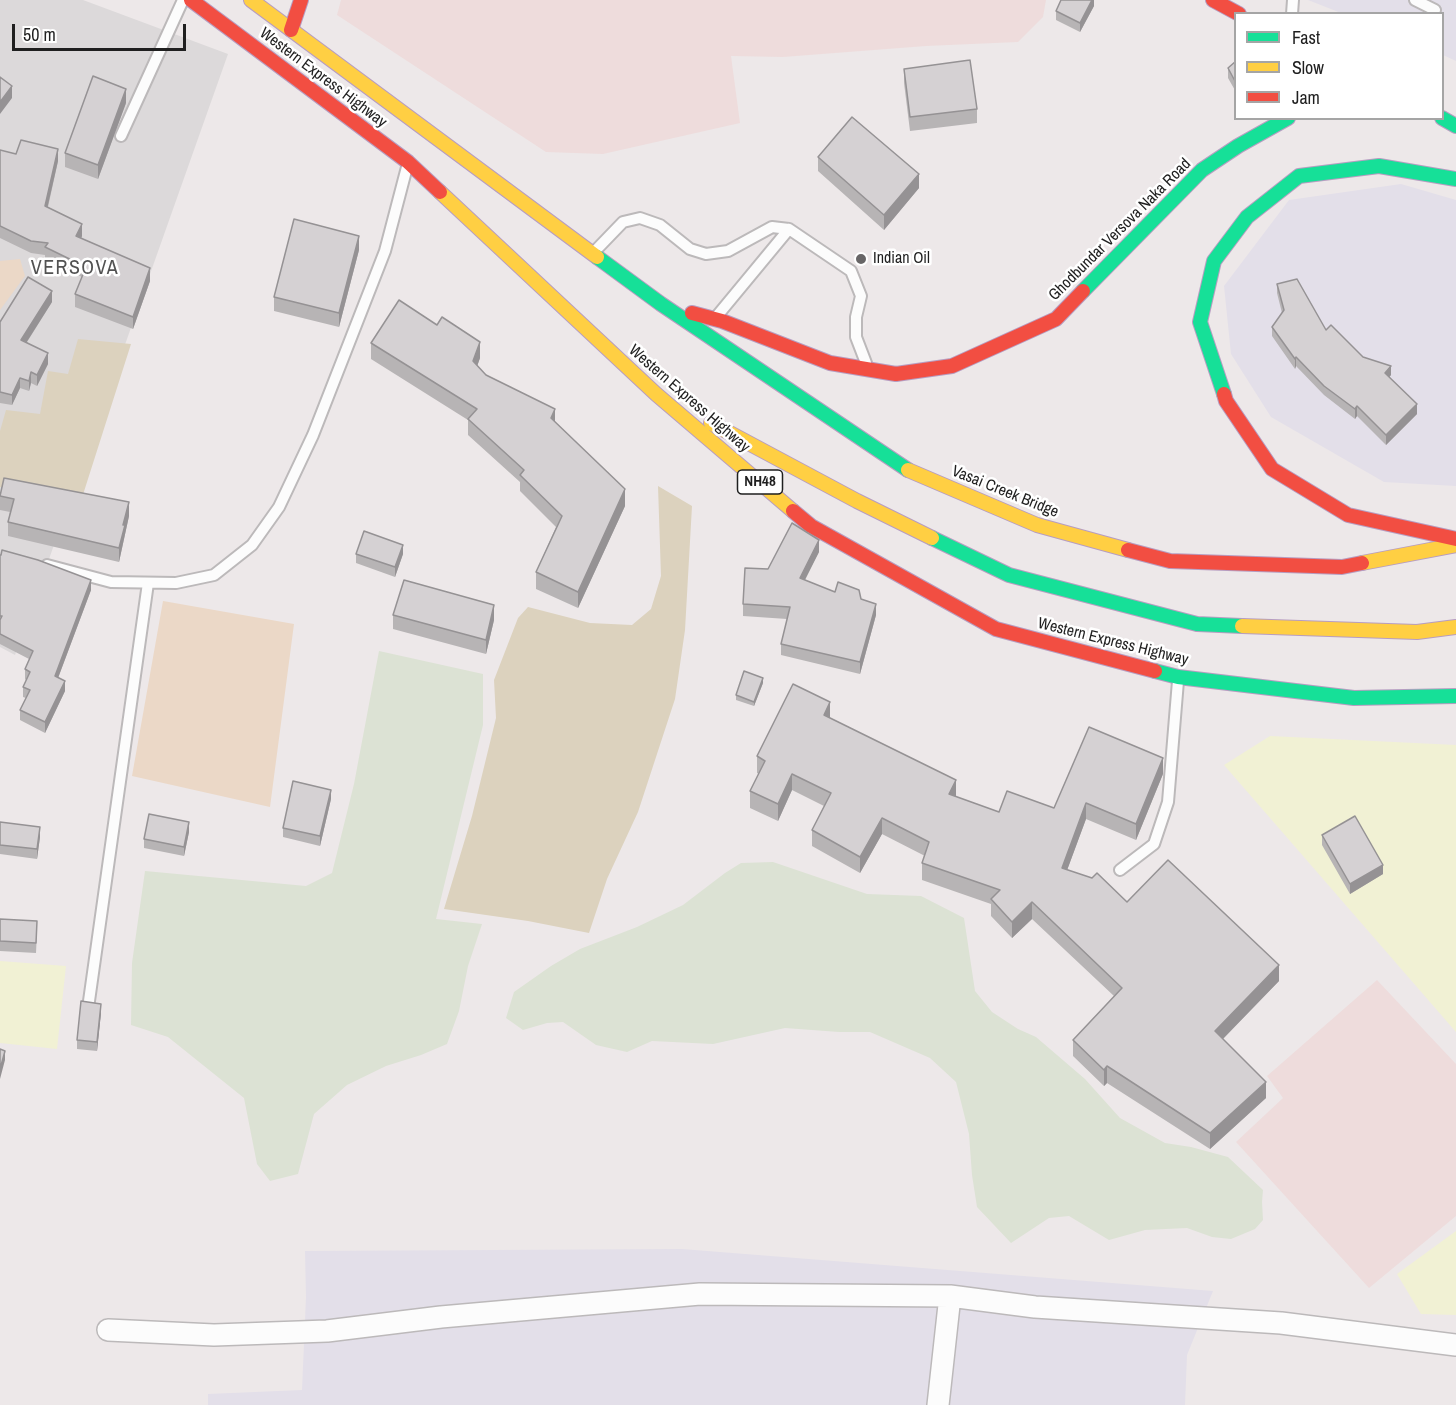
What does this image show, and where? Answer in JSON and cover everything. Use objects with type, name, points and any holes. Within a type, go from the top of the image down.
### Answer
[{"type":"highway","name":"Western Express Highway","points":[[191,0],[408,162],[657,394],[811,526],[996,629],[1178,677],[1354,698],[1456,696]]},
{"type":"highway","name":"Western Express Highway","points":[[251,0],[661,304]]},
{"type":"highway","points":[[291,30],[301,0]]},
{"type":"highway","points":[[1213,0],[1235,12]]},
{"type":"highway","name":"Ghodbundar Versova Naka Road","points":[[661,304],[715,319],[830,363],[896,374],[952,366],[1056,319],[1202,170],[1238,146],[1284,120]]},
{"type":"highway","points":[[1456,179],[1379,166],[1299,176],[1247,217],[1214,261],[1200,322],[1226,401],[1272,469],[1348,515],[1456,538]]},
{"type":"highway","name":"Vasai Creek Bridge","points":[[661,304],[902,467],[1037,525],[1170,561],[1342,567],[1456,544]]},
{"type":"highway","points":[[657,394],[857,501],[1009,575],[1197,624],[1417,632],[1456,627]]},
{"type":"street","points":[[108,1330],[214,1335],[327,1330],[441,1317],[700,1294],[950,1296],[1035,1307],[1281,1323],[1456,1345]]},
{"type":"street","points":[[938,1405],[950,1296]]},
{"type":"lane","points":[[121,136],[183,0]]},
{"type":"lane","points":[[1415,0],[1435,10]]},
{"type":"lane","points":[[33,561],[111,582],[176,583],[214,575],[252,545],[279,507],[313,435],[385,251],[408,162]]},
{"type":"lane","points":[[593,254],[623,222],[640,218],[660,225],[690,249],[706,254],[728,251],[772,227],[789,229],[850,271],[861,296],[856,317],[856,337],[869,369]]},
{"type":"lane","points":[[715,319],[789,229]]},
{"type":"lane","points":[[89,1001],[148,583]]},
{"type":"lane","points":[[1120,870],[1154,844],[1168,802],[1178,677]]},
{"type":"shaded area","points":[[0,0],[83,0],[228,54],[15,655],[0,647]]},
{"type":"shaded area","points":[[341,0],[1046,0],[1043,17],[1018,42],[926,46],[783,57],[731,56],[740,123],[603,154],[546,152],[337,15]]},
{"type":"shaded area","points":[[1308,0],[1456,0],[1456,61],[1444,55],[1444,12],[1338,12]]},
{"type":"shaded area","points":[[1401,184],[1456,200],[1456,486],[1384,482],[1271,417],[1231,354],[1224,286],[1289,200]]},
{"type":"shaded area","points":[[20,259],[25,276],[0,310],[0,261]]},
{"type":"shaded area","points":[[78,339],[131,344],[80,504],[0,487],[0,431],[6,410],[40,414],[48,371],[68,374]]},
{"type":"shaded area","points":[[658,486],[692,506],[685,630],[675,699],[638,812],[607,879],[589,933],[528,921],[444,909],[472,816],[496,718],[494,680],[518,618],[528,607],[590,623],[632,625],[651,609],[661,576]]},
{"type":"shaded area","points":[[163,601],[294,624],[270,807],[132,776]]},
{"type":"shaded area","points":[[379,651],[483,674],[483,725],[436,919],[482,924],[468,966],[459,1011],[447,1044],[386,1066],[347,1085],[314,1114],[298,1174],[270,1181],[257,1164],[244,1098],[168,1037],[131,1025],[132,963],[145,871],[306,886],[332,873],[354,784]]},
{"type":"shaded area","points":[[773,862],[867,894],[921,896],[964,918],[975,991],[992,1012],[1018,1029],[1036,1037],[1085,1079],[1120,1118],[1165,1143],[1228,1157],[1263,1190],[1263,1220],[1255,1229],[1231,1239],[1212,1237],[1187,1228],[1145,1230],[1109,1240],[1069,1216],[1049,1218],[1011,1243],[977,1207],[969,1134],[956,1082],[930,1058],[870,1032],[785,1028],[713,1044],[652,1041],[627,1052],[596,1045],[563,1022],[547,1023],[523,1030],[506,1018],[514,992],[580,949],[637,927],[683,905],[741,863]]},
{"type":"shaded area","points":[[1377,980],[1456,1064],[1456,1216],[1369,1288],[1236,1142],[1283,1098],[1267,1076]]},
{"type":"shaded area","points":[[682,1249],[1213,1291],[1187,1355],[1185,1405],[208,1405],[208,1394],[302,1390],[306,1297],[305,1251]]},
{"type":"green space","points":[[1270,736],[1456,745],[1456,1032],[1224,765]]},
{"type":"green space","points":[[0,961],[66,966],[57,1049],[0,1043]]},
{"type":"green space","points":[[1456,1231],[1456,1315],[1421,1314],[1397,1274]]},
{"type":"building","points":[[1061,0],[1092,0],[1080,23],[1056,11]]},
{"type":"building","points":[[970,60],[977,109],[910,117],[904,69]]},
{"type":"building","points":[[1234,63],[1234,79],[1228,68]]},
{"type":"building","points":[[93,76],[126,89],[98,165],[65,153]]},
{"type":"building","points":[[0,77],[12,86],[0,102]]},
{"type":"building","points":[[852,117],[919,174],[884,215],[818,157]]},
{"type":"building","points":[[21,140],[58,149],[45,206],[82,224],[76,236],[150,268],[133,317],[75,294],[86,267],[45,247],[48,243],[31,241],[0,226],[0,150],[16,154]]},
{"type":"building","points":[[294,219],[359,236],[339,313],[274,297]]},
{"type":"building","points":[[28,277],[52,291],[21,340],[48,353],[37,375],[31,372],[29,381],[20,378],[12,395],[0,392],[0,322]]},
{"type":"building","points":[[1297,279],[1326,330],[1331,325],[1363,357],[1391,366],[1385,373],[1417,404],[1386,435],[1357,406],[1355,409],[1324,386],[1296,357],[1295,359],[1272,327],[1284,310],[1277,284]]},
{"type":"building","points":[[399,300],[437,325],[442,317],[480,342],[473,361],[486,375],[555,409],[551,418],[625,489],[578,592],[536,572],[562,516],[520,475],[524,470],[468,419],[477,409],[371,343]]},
{"type":"building","points":[[4,478],[129,502],[119,548],[8,522],[14,499],[0,496]]},
{"type":"building","points":[[792,523],[819,540],[800,578],[835,592],[838,582],[859,590],[861,599],[876,604],[860,662],[781,644],[790,607],[743,604],[745,568],[768,569]]},
{"type":"building","points":[[364,531],[403,545],[395,567],[356,554]]},
{"type":"building","points":[[2,550],[38,560],[91,580],[55,676],[65,681],[45,722],[20,710],[30,690],[23,687],[30,672],[25,669],[33,651],[0,634],[2,616],[0,616],[0,555]]},
{"type":"building","points":[[404,580],[494,605],[486,640],[393,615]]},
{"type":"building","points":[[744,671],[763,678],[754,702],[736,695]]},
{"type":"building","points":[[793,684],[830,702],[824,715],[956,780],[949,794],[999,812],[1007,791],[1054,808],[1089,727],[1163,758],[1136,824],[1086,803],[1062,868],[1092,878],[1097,873],[1127,902],[1168,860],[1279,965],[1215,1031],[1266,1082],[1210,1133],[1107,1066],[1104,1070],[1073,1040],[1122,988],[1032,902],[1012,922],[991,899],[1000,890],[922,863],[929,842],[882,818],[860,857],[812,830],[831,793],[792,774],[778,804],[750,791],[765,761],[757,756]]},
{"type":"building","points":[[293,781],[331,790],[320,836],[283,828]]},
{"type":"building","points":[[149,814],[189,822],[184,847],[144,839]]},
{"type":"building","points":[[1355,816],[1383,865],[1350,884],[1322,835]]},
{"type":"building","points":[[0,822],[40,827],[37,849],[0,845]]},
{"type":"building","points":[[0,919],[37,921],[36,943],[0,941]]},
{"type":"building","points":[[81,1001],[101,1004],[97,1042],[77,1040]]},
{"type":"building","points":[[0,1049],[5,1051],[0,1069]]},
{"type":"traffic: fast","points":[[1444,119],[1456,126]]},
{"type":"traffic: fast","points":[[1083,291],[1202,170],[1238,146],[1284,120]]},
{"type":"traffic: fast","points":[[1224,394],[1200,322],[1214,261],[1247,217],[1299,176],[1379,166],[1456,179]]},
{"type":"traffic: fast","points":[[597,257],[661,304],[908,470]]},
{"type":"traffic: fast","points":[[932,538],[1009,575],[1197,624],[1242,626]]},
{"type":"traffic: fast","points":[[1155,671],[1178,677],[1354,698],[1456,696]]},
{"type":"traffic: slow","points":[[251,0],[597,257]]},
{"type":"traffic: slow","points":[[440,192],[656,394],[793,511]]},
{"type":"traffic: slow","points":[[711,423],[932,538]]},
{"type":"traffic: slow","points":[[908,470],[1037,525],[1128,550]]},
{"type":"traffic: slow","points":[[1362,563],[1456,545]]},
{"type":"traffic: slow","points":[[1242,626],[1417,632],[1456,627]]},
{"type":"traffic: jam","points":[[191,0],[408,162],[440,192]]},
{"type":"traffic: jam","points":[[291,30],[301,0]]},
{"type":"traffic: jam","points":[[1213,0],[1235,12]]},
{"type":"traffic: jam","points":[[692,313],[722,321],[830,363],[896,374],[952,366],[1056,319],[1083,291]]},
{"type":"traffic: jam","points":[[1224,394],[1226,401],[1272,469],[1348,515],[1456,539]]},
{"type":"traffic: jam","points":[[793,511],[811,526],[996,629],[1155,671]]},
{"type":"traffic: jam","points":[[1128,550],[1170,561],[1342,567],[1362,563]]},
{"type":"place","name":"Indian Oil","points":[[861,259]]},
{"type":"district","name":"VERSOVA","points":[[75,269]]}]
